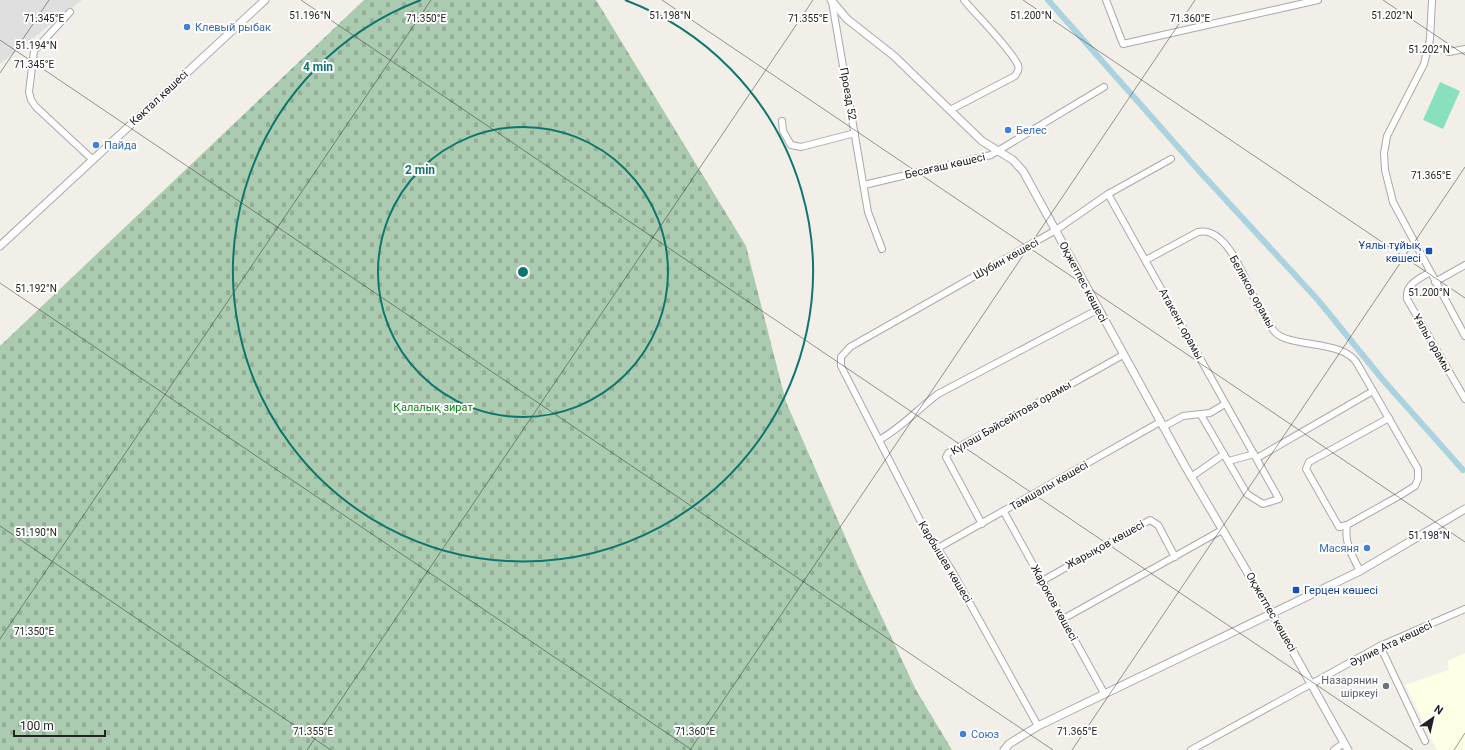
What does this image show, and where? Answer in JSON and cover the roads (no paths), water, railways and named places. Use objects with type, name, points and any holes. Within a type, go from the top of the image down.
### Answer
[{"type":"street","name":"Көктал көшесі","points":[[0,246],[266,0]]},
{"type":"street","points":[[950,110],[1015,76],[1019,70],[1018,66],[1007,50],[964,0]]},
{"type":"street","points":[[1106,0],[1123,44],[1318,0]]},
{"type":"street","points":[[1432,0],[1428,46],[1424,64],[1387,136],[1384,153],[1385,170],[1393,202],[1465,336]]},
{"type":"street","name":"Оқжетпес көшесі","points":[[832,1],[847,19],[894,56],[982,141],[1013,160],[1018,165],[1032,186],[1097,310],[1190,477],[1272,614],[1346,747]]},
{"type":"street","name":"Проезд 52","points":[[832,1],[868,212],[882,249]]},
{"type":"street","points":[[70,12],[34,50],[29,92],[31,100],[36,107],[93,160]]},
{"type":"street","points":[[1428,46],[1450,52],[1465,49]]},
{"type":"street","name":"Бесағаш көшесі","points":[[864,185],[990,156],[1104,87]]},
{"type":"street","points":[[782,121],[782,131],[791,145],[801,147],[855,133]]},
{"type":"street","name":"Шубин көшесі","points":[[841,357],[850,347],[1056,230],[1108,194],[1171,159]]},
{"type":"street","name":"Атакент орамы","points":[[1108,194],[1279,499],[1263,504],[1256,501],[1248,494],[1229,462]]},
{"type":"street","name":"Беляков орамы","points":[[1146,260],[1198,232],[1203,231],[1216,236],[1233,255],[1259,308],[1275,333],[1281,338],[1318,344],[1347,355],[1355,360],[1418,469],[1417,484],[1399,496],[1346,525]]},
{"type":"street","points":[[1436,282],[1465,265]]},
{"type":"street","name":"Ұялы орамы","points":[[1430,272],[1411,284],[1407,290],[1407,299],[1465,399]]},
{"type":"street","points":[[879,440],[902,425],[922,406],[938,394],[1097,310]]},
{"type":"street","name":"Күләш Бәйсейітова орамы","points":[[982,524],[946,457],[948,453],[1123,355]]},
{"type":"street","name":"Карбышев көшесі","points":[[841,357],[841,366],[922,524],[938,548],[1038,726]]},
{"type":"street","points":[[1202,415],[1229,462],[1255,456],[1373,391]]},
{"type":"street","name":"Тамшалы көшесі","points":[[938,548],[1161,425],[1183,416],[1210,413],[1225,404]]},
{"type":"street","points":[[1360,571],[1347,545],[1345,535],[1346,525],[1338,527],[1306,469],[1309,462],[1389,418]]},
{"type":"street","points":[[1190,477],[1224,454]]},
{"type":"street","points":[[1004,750],[1020,736],[1038,726],[1360,571],[1465,509]]},
{"type":"street","name":"Жароков көшесі","points":[[1004,512],[1104,693]]},
{"type":"street","name":"Жарықов көшесі","points":[[1042,581],[1150,520],[1158,524],[1175,557]]},
{"type":"street","points":[[1063,619],[1222,530]]},
{"type":"street","name":"Әулие Ата көшесі","points":[[1191,750],[1380,646],[1465,609]]},
{"type":"street","points":[[1380,646],[1425,740]]},
{"type":"street","points":[[1334,750],[1346,747]]},
{"type":"waterway","points":[[1048,0],[1202,174],[1318,300],[1383,380],[1463,470]]},
{"type":"place","name":"Клевый рыбак","points":[[187,27]]},
{"type":"place","name":"Белес","points":[[1008,130]]},
{"type":"place","name":"Пайда","points":[[96,145]]},
{"type":"place","name":"Ұялы тұйық көшесі","points":[[1429,251]]},
{"type":"place","name":"Масяня","points":[[1367,548]]},
{"type":"place","name":"Герцен көшесі","points":[[1296,590]]},
{"type":"place","name":"Назарянин шіркеуі","points":[[1386,686]]},
{"type":"place","name":"Союз","points":[[963,734]]},
{"type":"park label","name":"Қалалық зират","points":[[433,407]]}]
